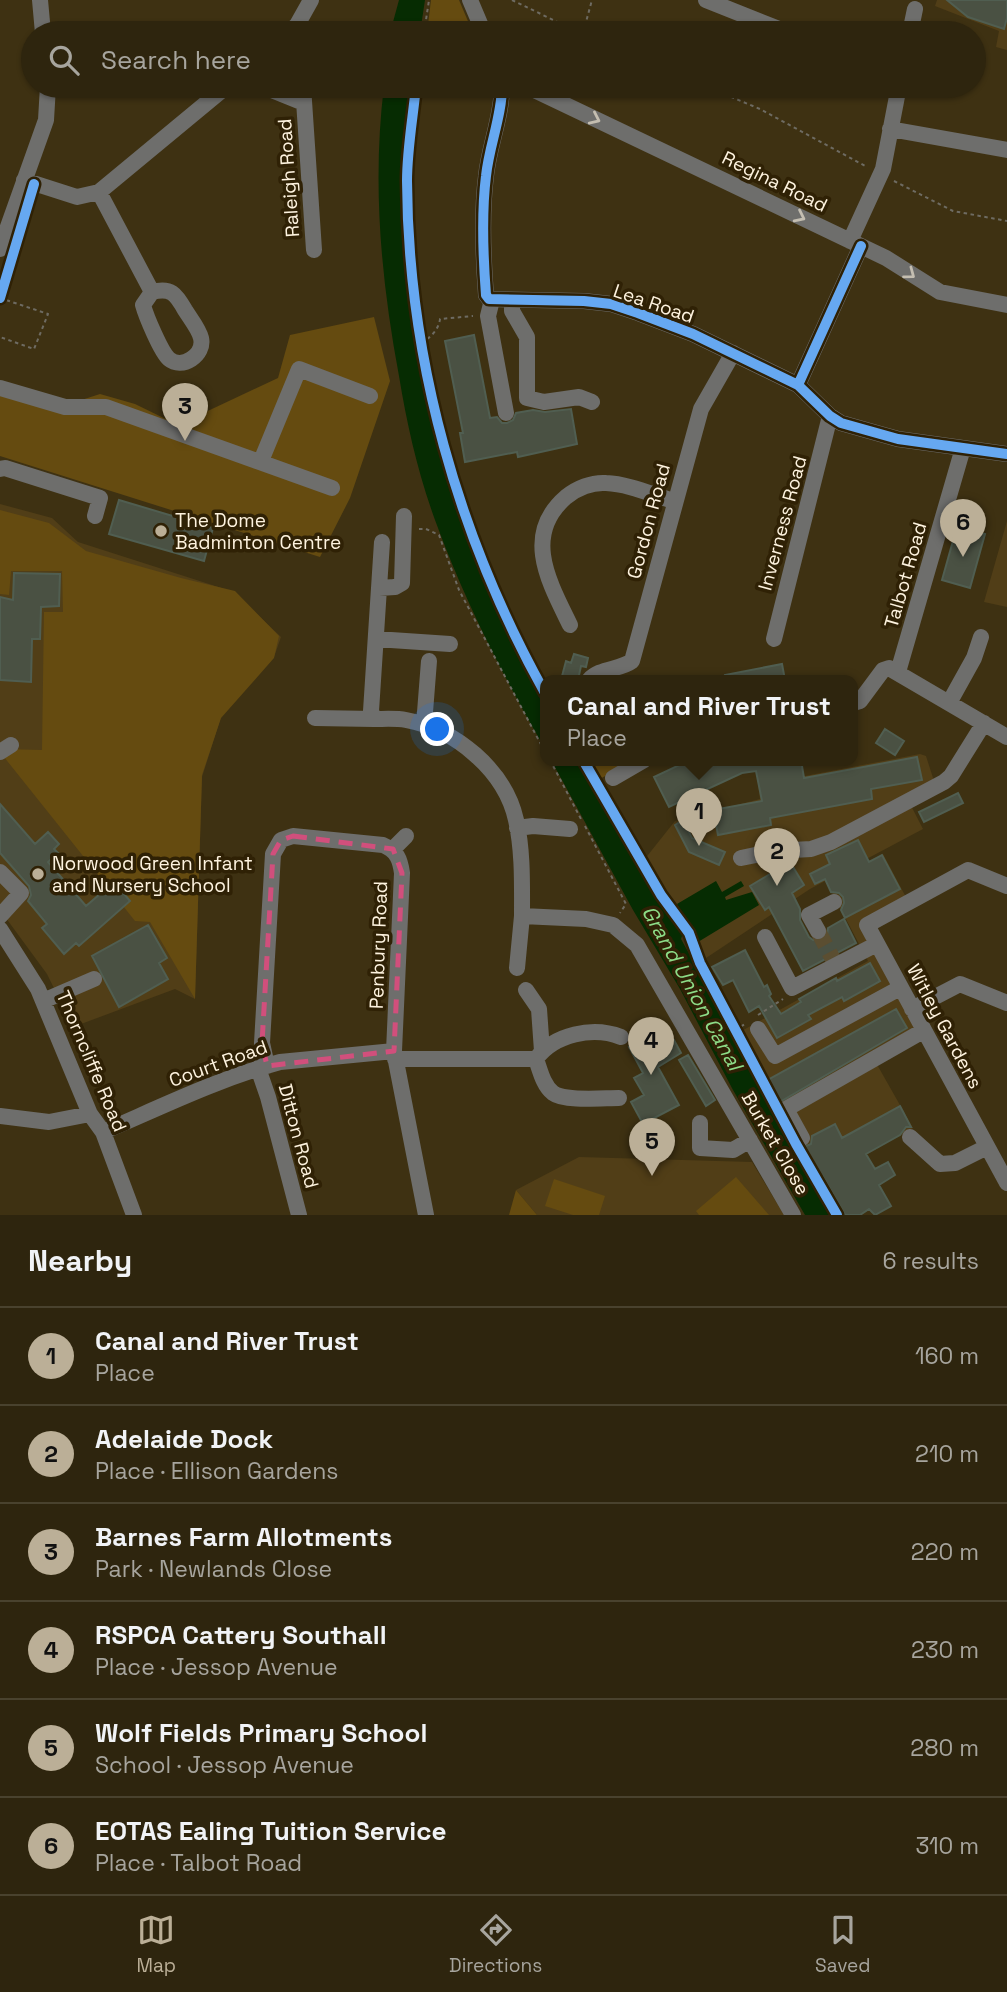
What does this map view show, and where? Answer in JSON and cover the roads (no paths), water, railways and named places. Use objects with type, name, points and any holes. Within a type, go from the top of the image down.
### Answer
[{"type":"street","points":[[40,0],[42,21]]},
{"type":"street","points":[[300,21],[311,0]]},
{"type":"street","points":[[470,0],[479,21]]},
{"type":"street","points":[[706,0],[759,21]]},
{"type":"street","points":[[912,21],[915,9]]},
{"type":"street","points":[[0,249],[46,120],[47,98]]},
{"type":"street","points":[[24,180],[78,197],[99,192],[213,98]]},
{"type":"street","name":"Raleigh Road","points":[[292,98],[304,103]]},
{"type":"street","name":"Raleigh Road","points":[[304,98],[314,250]]},
{"type":"street","points":[[500,98],[483,205],[484,273],[486,295],[490,299],[488,316],[506,412]]},
{"type":"street","name":"Regina Road","points":[[550,98],[897,264],[940,292],[1007,305]]},
{"type":"street","points":[[798,385],[856,244],[881,174],[896,98]]},
{"type":"street","points":[[890,129],[1007,150]]},
{"type":"street","points":[[99,192],[152,292]]},
{"type":"street","points":[[166,289],[176,294],[201,339],[199,352],[190,360],[179,363],[168,358],[146,317],[144,305],[152,292],[166,289]]},
{"type":"street","name":"Lea Road","points":[[490,299],[562,299],[611,304],[663,322],[798,385],[830,416]]},
{"type":"street","points":[[512,300],[512,310],[527,337],[527,398],[544,402],[579,397],[592,402]]},
{"type":"street","name":"Gordon Road","points":[[593,675],[625,666],[632,661],[701,409],[733,353]]},
{"type":"street","points":[[261,461],[299,369],[370,396]]},
{"type":"street","points":[[0,387],[65,407],[106,407],[332,488]]},
{"type":"street","points":[[830,416],[841,423],[898,439],[1007,454]]},
{"type":"street","name":"Inverness Road","points":[[774,639],[830,416]]},
{"type":"street","name":"Talbot Road","points":[[891,671],[963,448]]},
{"type":"street","points":[[0,469],[5,468],[100,498],[95,516]]},
{"type":"street","points":[[569,625],[545,569],[542,552],[542,536],[556,505],[572,492],[588,485],[605,483],[674,501]]},
{"type":"street","points":[[380,584],[396,587],[402,583],[404,523]]},
{"type":"street","points":[[374,719],[371,711],[382,542]]},
{"type":"street","points":[[559,603],[575,595]]},
{"type":"street","points":[[949,703],[974,658],[981,637]]},
{"type":"street","points":[[376,639],[450,644]]},
{"type":"street","points":[[424,725],[429,662]]},
{"type":"street","points":[[741,858],[811,849],[831,842],[951,776],[993,725],[891,671],[858,702]]},
{"type":"street","points":[[315,718],[405,720],[424,725],[461,743],[485,764],[503,786],[516,817],[521,853],[522,916],[517,968]]},
{"type":"street","points":[[614,778],[634,766]]},
{"type":"street","points":[[517,828],[533,826],[570,829]]},
{"type":"street","points":[[262,1067],[273,854],[282,840],[293,836],[383,845],[393,849],[406,836]]},
{"type":"street","name":"Penbury Road","points":[[393,849],[400,861],[402,873],[395,1055],[426,1215]]},
{"type":"street","name":"Witley Gardens","points":[[1007,886],[968,870],[867,925],[1007,1183]]},
{"type":"street","points":[[0,872],[21,893],[0,916]]},
{"type":"street","points":[[818,931],[809,915],[835,902]]},
{"type":"street","name":"Burket Close","points":[[522,916],[586,919],[613,925],[637,945],[793,1215]]},
{"type":"street","name":"Thorncliffe Road","points":[[0,929],[27,970],[43,1001],[90,1114],[103,1132],[134,1215]]},
{"type":"street","points":[[765,937],[792,988],[835,963],[877,944]]},
{"type":"street","points":[[43,1001],[94,979]]},
{"type":"street","points":[[912,1009],[960,984],[1007,1003]]},
{"type":"street","points":[[752,1024],[775,1056],[900,988]]},
{"type":"street","points":[[526,990],[539,1009],[539,1055],[544,1082],[552,1092],[561,1097],[619,1098]]},
{"type":"street","points":[[799,1141],[786,1109],[923,1031]]},
{"type":"street","points":[[539,1055],[561,1038],[579,1034],[612,1034],[621,1037]]},
{"type":"street","name":"Court Road","points":[[103,1132],[232,1076],[280,1062],[395,1055],[539,1055]]},
{"type":"street","name":"Ditton Road","points":[[262,1067],[299,1215]]},
{"type":"street","points":[[0,1116],[49,1122],[90,1114]]},
{"type":"street","points":[[700,1123],[700,1148],[733,1150],[750,1140]]},
{"type":"street","points":[[910,1137],[940,1164],[955,1163],[987,1147]]},
{"type":"water","points":[[399,0],[425,0],[422,21],[393,21]]},
{"type":"water","points":[[383,98],[412,98],[406,201],[407,266],[433,425],[462,516],[500,610],[540,685],[540,740],[471,608],[446,550],[414,449],[393,340],[383,268],[379,195]]},
{"type":"water","name":"Grand Union Canal","points":[[554,766],[583,766],[672,922],[678,923],[685,918],[677,904],[716,881],[722,892],[741,881],[744,886],[725,897],[726,900],[752,892],[759,905],[698,942],[690,928],[683,933],[681,939],[833,1215],[805,1215],[733,1090],[680,989],[633,910]]},
{"type":"tunnel","points":[[818,931],[834,961]]},
{"type":"place","name":"Barnes Farm Allotments","points":[[185,441]]},
{"type":"place","name":"The Dome Badminton Centre","points":[[161,531]]},
{"type":"place","name":"EOTAS Ealing Tuition Service","points":[[963,557]]},
{"type":"place","name":"Canal and River Trust","points":[[699,846]]},
{"type":"place","name":"Norwood Green Infant and Nursery School","points":[[38,874]]},
{"type":"place","name":"Adelaide Dock","points":[[777,886]]},
{"type":"place","name":"RSPCA Cattery Southall","points":[[651,1075]]},
{"type":"place","name":"Wolf Fields Primary School","points":[[652,1176]]}]
